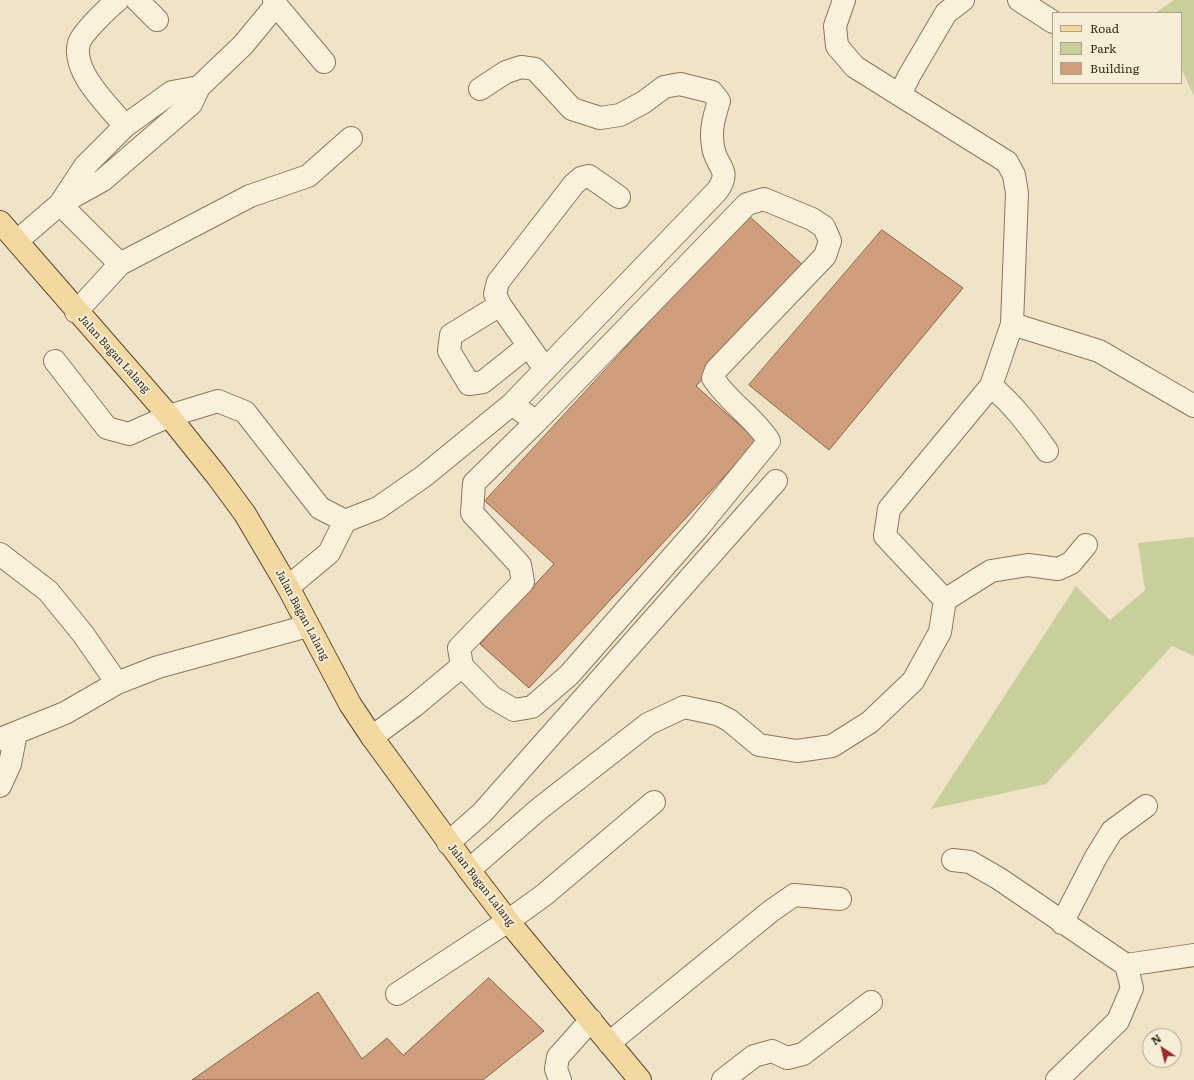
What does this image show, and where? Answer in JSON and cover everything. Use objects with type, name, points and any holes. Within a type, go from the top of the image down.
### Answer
[{"type":"main road","name":"Jalan Bagan Lalang","points":[[0,222],[76,312],[169,416],[245,514],[288,586],[350,704],[372,736],[448,843],[508,922],[640,1080]]},
{"type":"street","points":[[118,0],[106,10],[79,43],[78,63],[89,82],[125,126]]},
{"type":"street","points":[[137,0],[158,20]]},
{"type":"street","points":[[844,0],[834,26],[837,46],[855,67],[1007,162],[1014,175],[1017,193],[1012,324],[991,386],[889,509],[884,536],[945,600]]},
{"type":"street","points":[[900,95],[909,76],[946,13],[963,0]]},
{"type":"street","points":[[1019,0],[1052,21]]},
{"type":"street","points":[[17,241],[60,204],[103,180],[192,104],[199,87],[243,45],[275,3],[324,62]]},
{"type":"street","points":[[288,586],[329,553],[345,521],[378,508],[424,476],[512,404],[724,182],[724,172],[713,148],[711,126],[719,101],[712,92],[680,84],[664,87],[644,102],[620,115],[600,118],[572,109],[535,69],[521,67],[506,72],[480,88]]},
{"type":"street","points":[[60,204],[85,166],[125,126],[172,92],[199,87]]},
{"type":"street","points":[[76,312],[120,264],[250,196],[308,176],[351,138]]},
{"type":"street","points":[[545,369],[500,305],[495,294],[498,282],[574,184],[581,178],[589,176],[618,197]]},
{"type":"street","points":[[764,199],[812,219],[824,227],[830,241],[826,256],[716,370],[713,378],[719,388],[761,428],[769,441],[703,523],[570,675],[532,707],[514,710],[492,697],[462,666],[458,648],[523,582],[520,565],[472,513],[474,483],[536,422],[747,204],[764,199]]},
{"type":"street","points":[[60,204],[120,264]]},
{"type":"street","points":[[500,305],[451,335],[449,351],[469,384],[483,382],[528,346]]},
{"type":"street","points":[[1012,324],[1099,351],[1194,406]]},
{"type":"street","points":[[55,361],[107,428],[129,434],[169,416],[218,401],[245,412],[320,508],[345,521]]},
{"type":"street","points":[[991,386],[1007,399],[1026,420],[1047,451]]},
{"type":"street","points":[[512,404],[536,422]]},
{"type":"street","points":[[448,843],[482,813],[776,481]]},
{"type":"street","points":[[468,870],[539,809],[648,724],[684,707],[717,714],[729,720],[759,745],[797,751],[832,746],[870,722],[914,681],[940,632],[945,600],[991,571],[1028,565],[1058,569],[1071,563],[1086,545]]},
{"type":"street","points":[[0,554],[48,591],[83,634],[117,682]]},
{"type":"street","points":[[0,786],[10,764],[8,736],[65,713],[117,682],[165,665],[308,626]]},
{"type":"street","points":[[372,736],[414,706],[462,666]]},
{"type":"street","points":[[397,994],[508,922],[544,896],[654,802]]},
{"type":"street","points":[[1062,923],[1096,857],[1112,831],[1146,806]]},
{"type":"street","points":[[954,860],[970,862],[998,878],[1062,923],[1126,965],[1194,955]]},
{"type":"street","points":[[609,1043],[771,911],[794,896],[840,899]]},
{"type":"street","points":[[1057,1080],[1118,1021],[1132,988],[1126,965]]},
{"type":"street","points":[[723,1080],[754,1056],[772,1051],[787,1058],[803,1054],[871,1002]]},
{"type":"street","points":[[560,1080],[556,1069],[558,1057],[567,1045],[591,1020]]},
{"type":"green space","points":[[1174,0],[1194,0],[1194,96],[1182,70],[1182,12],[1156,12]]},
{"type":"green space","points":[[1194,537],[1194,656],[1172,646],[1046,784],[931,809],[1076,586],[1110,620],[1145,590],[1138,543]]},
{"type":"building","points":[[748,215],[805,267],[696,386],[757,441],[529,688],[480,644],[554,564],[485,501]]},
{"type":"building","points":[[882,230],[963,288],[829,450],[749,385]]},
{"type":"building","points":[[489,978],[544,1031],[483,1080],[192,1080],[318,992],[362,1059],[387,1038],[403,1055]]}]
